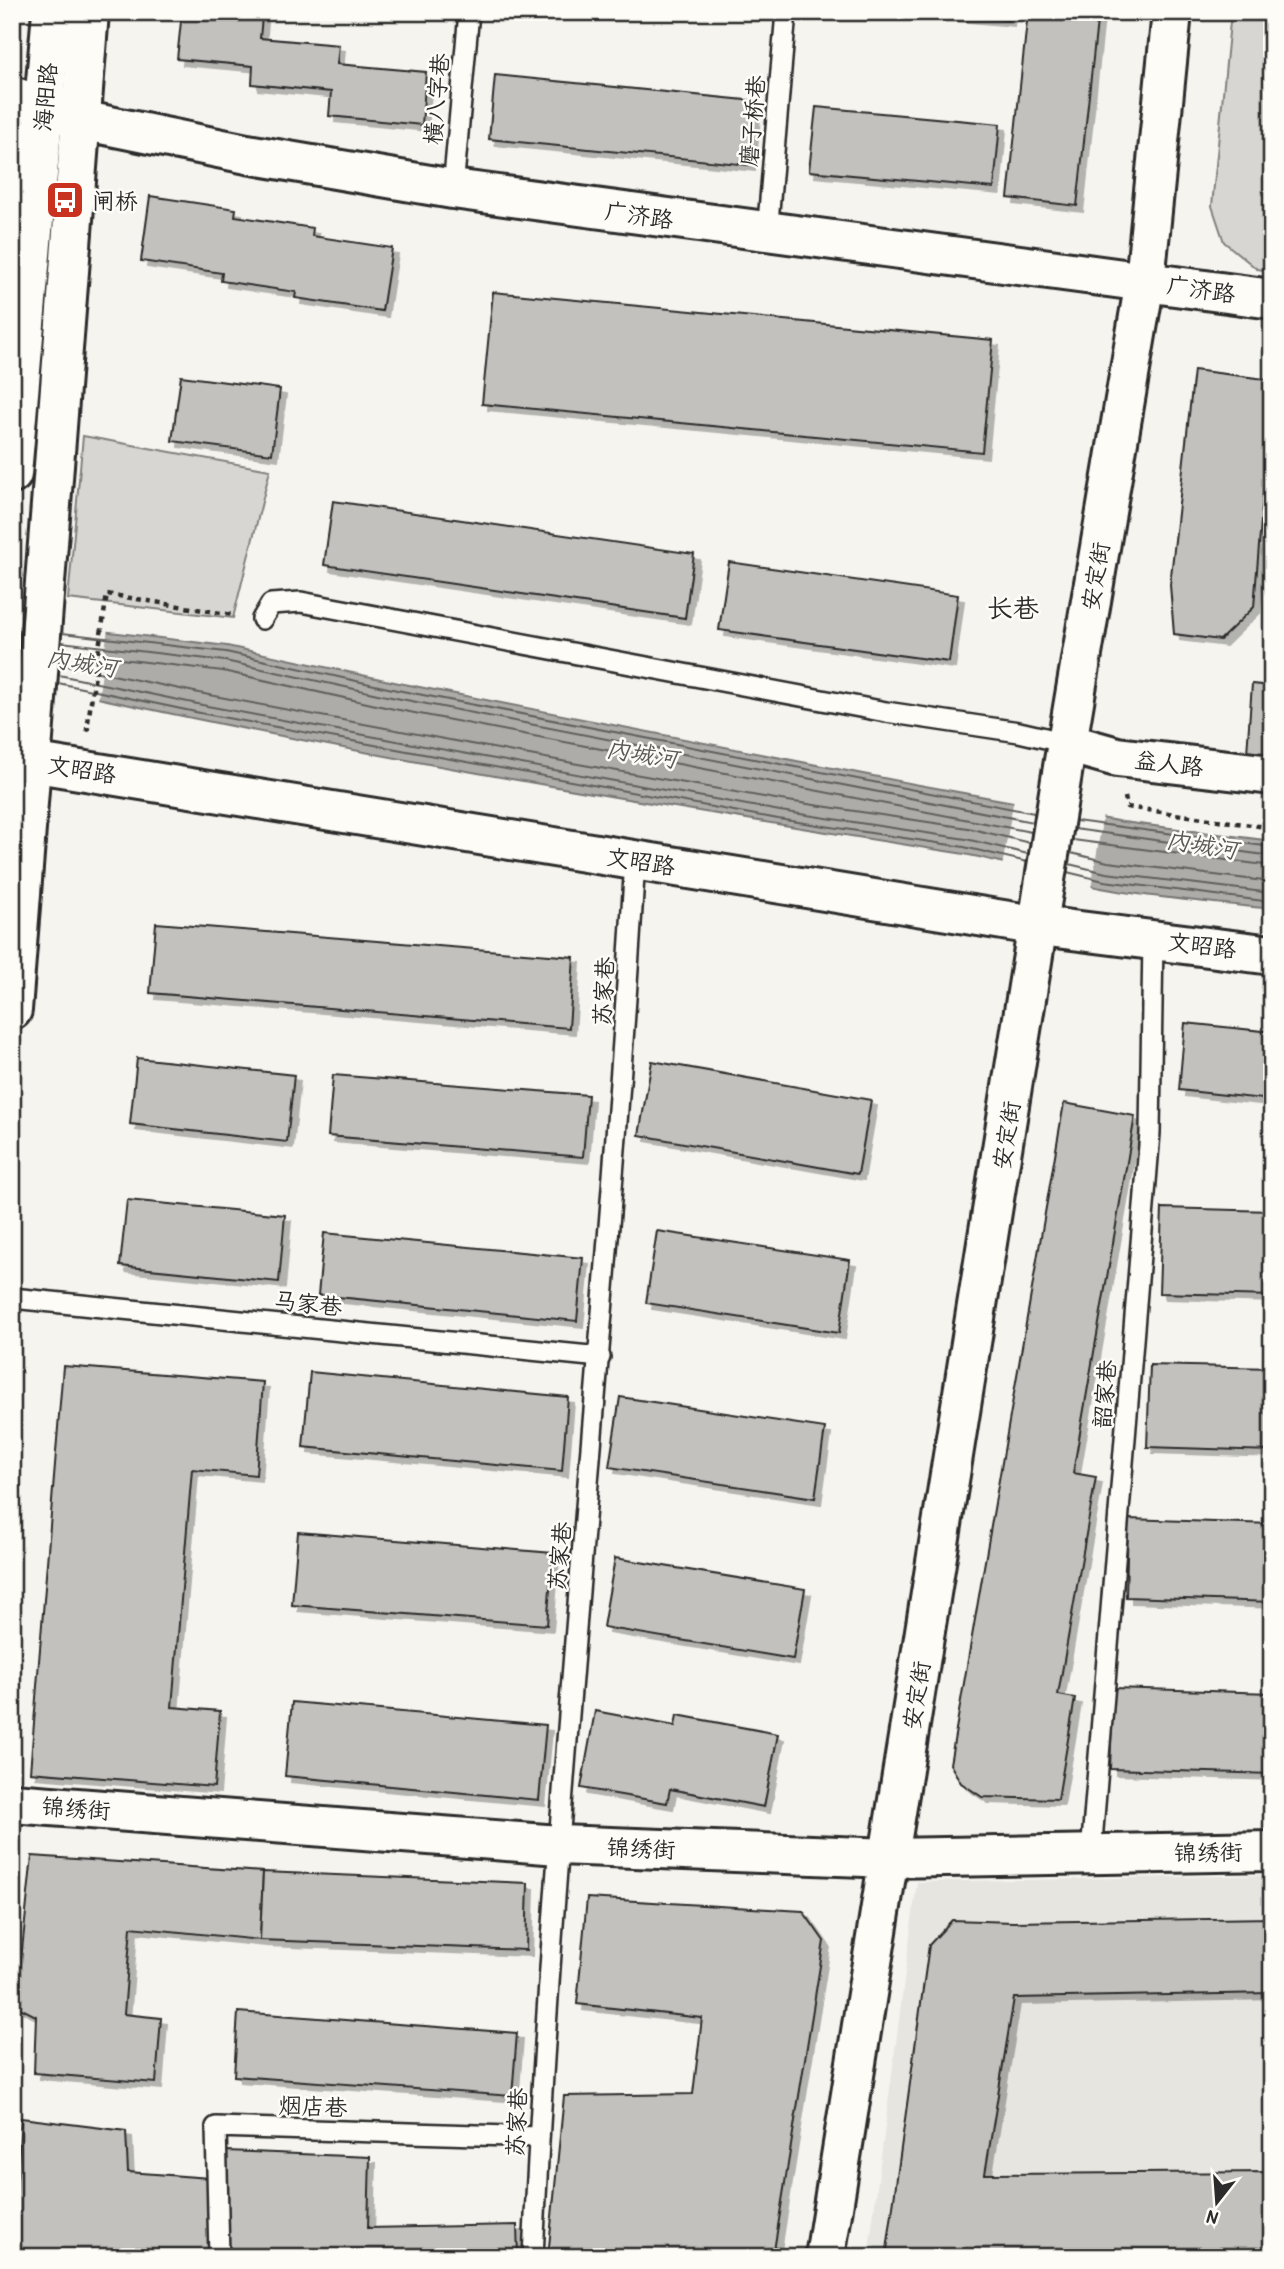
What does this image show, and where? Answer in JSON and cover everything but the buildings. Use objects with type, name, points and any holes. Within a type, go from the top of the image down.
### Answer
[{"type":"street","name":"海阳路","points":[[12,474],[28,103],[52,12]]},
{"type":"street","points":[[12,1010],[23,760],[36,702],[89,12]]},
{"type":"street","name":"安定街","points":[[825,2257],[1066,752],[1145,281],[1172,12]]},
{"type":"street","name":"广济路","points":[[28,103],[81,120],[247,154],[453,189],[767,234],[1272,299]]},
{"type":"street","name":"益人路","points":[[1066,752],[1272,775]]},
{"type":"street","name":"文昭路","points":[[23,760],[635,860],[1042,914],[1153,939],[1272,955]]},
{"type":"street","name":"锦绣街","points":[[12,1803],[559,1845],[890,1857],[1272,1851]]},
{"type":"lane","name":"横八字巷","points":[[453,189],[469,12]]},
{"type":"lane","name":"磨子桥巷","points":[[767,234],[786,12]]},
{"type":"lane","points":[[262,619],[271,604],[301,602],[886,712],[1019,732],[1066,752]]},
{"type":"lane","name":"苏家巷","points":[[533,2257],[559,1845],[619,1129],[635,860]]},
{"type":"lane","name":"韶家巷","points":[[1091,1854],[1150,1133],[1153,939]]},
{"type":"lane","name":"马家巷","points":[[12,1298],[600,1357]]},
{"type":"lane","name":"烟店巷","points":[[219,2257],[216,2127],[539,2137]]},
{"type":"path","points":[[87,729],[107,594]]},
{"type":"path","points":[[1116,757],[1127,807],[1272,828]]},
{"type":"shaded area","points":[[1231,12],[1272,12],[1272,271],[1257,269],[1224,242],[1212,206]]},
{"type":"shaded area","points":[[83,436],[270,470],[233,618],[68,599]]},
{"type":"shaded area","points":[[1272,1875],[1272,2257],[868,2257],[917,1882]]},
{"type":"water","name":"内城河","points":[[68,627],[227,646],[399,683],[914,784],[1123,822],[1272,841],[1272,909],[1122,892],[976,856],[624,799],[402,759],[70,692]]},
{"type":"pier","points":[[12,616],[108,628],[98,701],[12,690]]},
{"type":"pier","points":[[1014,798],[1103,815],[1091,889],[1002,867]]},
{"type":"place","name":"闸桥","points":[[65,200]]},
{"type":"district","name":"长巷","points":[[1013,607]]}]
